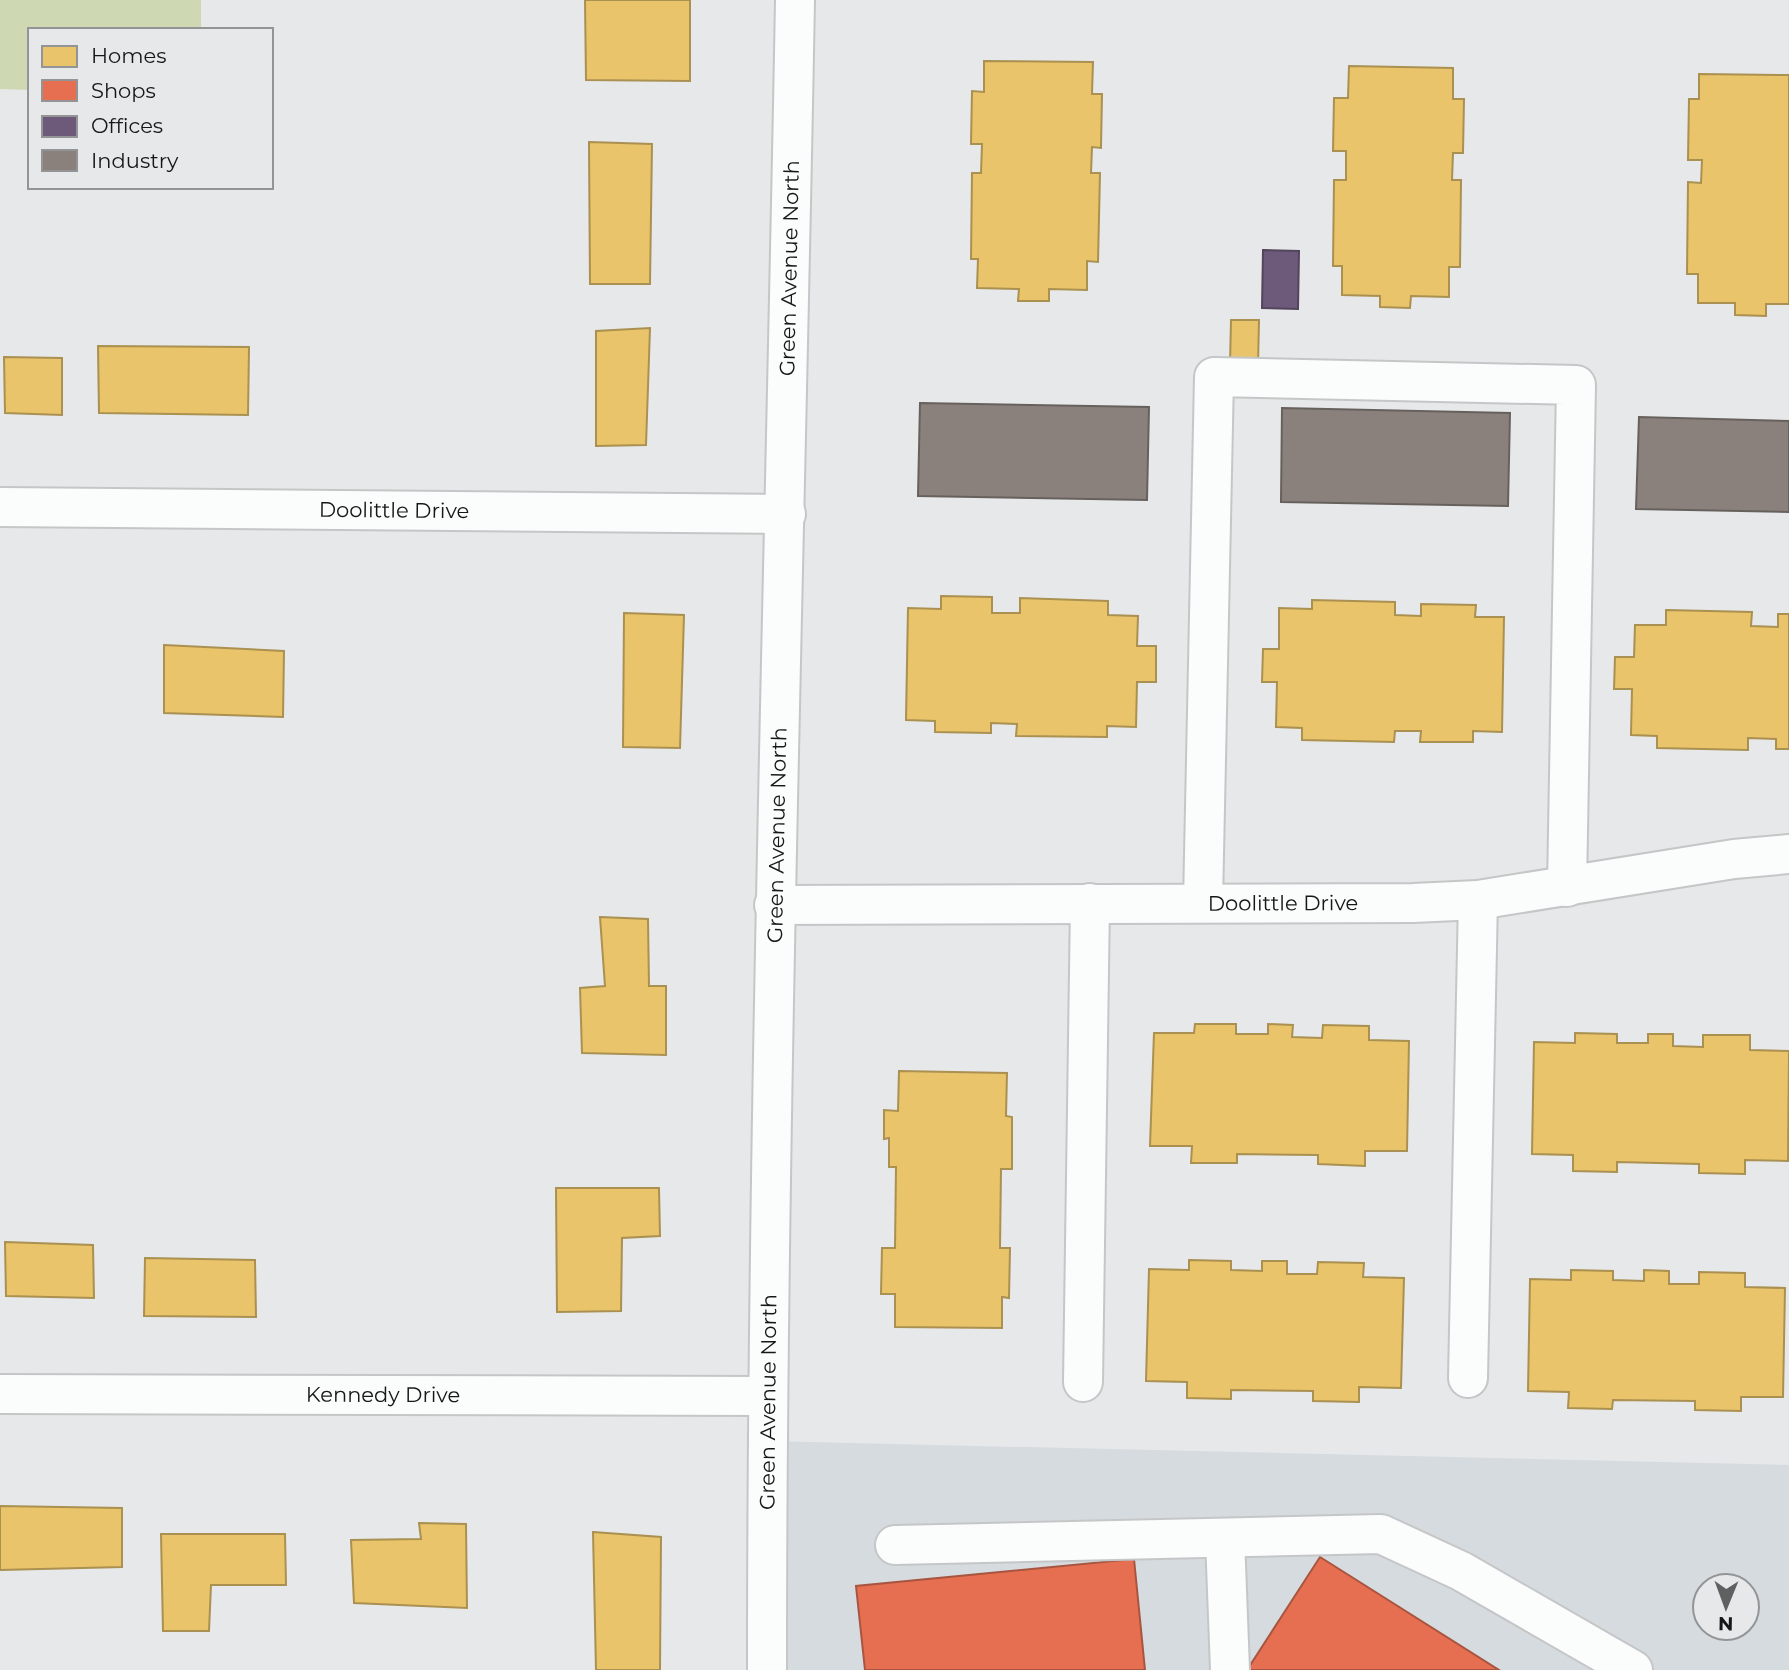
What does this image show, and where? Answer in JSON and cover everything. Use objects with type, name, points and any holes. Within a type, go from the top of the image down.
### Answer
[{"type":"street","name":"Green Avenue North","points":[[767,1670],[767,1396],[774,905],[786,514],[795,0]]},
{"type":"street","points":[[1203,902],[1214,377],[1576,385],[1567,887]]},
{"type":"street","name":"Doolittle Drive","points":[[0,507],[786,514]]},
{"type":"street","name":"Doolittle Drive","points":[[774,905],[1413,903],[1478,900],[1734,859],[1789,854]]},
{"type":"street","points":[[1468,1378],[1478,900]]},
{"type":"street","points":[[1083,1382],[1090,902]]},
{"type":"street","name":"Kennedy Drive","points":[[0,1394],[767,1396]]},
{"type":"street","points":[[895,1545],[1381,1534],[1461,1571],[1633,1670]]},
{"type":"street","points":[[1225,1538],[1230,1670]]},
{"type":"shaded area","points":[[767,1441],[1789,1465],[1789,1670],[767,1670]]},
{"type":"green space","points":[[0,0],[201,0],[201,28],[28,28],[28,90],[0,89]]},
{"type":"building: Homes","points":[[585,0],[690,0],[690,81],[586,80]]},
{"type":"building: Homes","points":[[984,61],[1093,62],[1092,94],[1102,94],[1101,148],[1092,147],[1091,173],[1100,173],[1098,262],[1087,261],[1087,290],[1049,289],[1049,301],[1018,301],[1019,289],[977,288],[978,259],[971,259],[972,173],[981,173],[982,144],[971,144],[972,91],[984,92]]},
{"type":"building: Homes","points":[[1349,66],[1453,68],[1453,99],[1464,99],[1463,153],[1453,153],[1452,180],[1461,180],[1460,267],[1449,267],[1449,297],[1411,296],[1410,308],[1380,307],[1380,296],[1342,295],[1342,266],[1333,266],[1334,180],[1346,180],[1346,151],[1333,151],[1334,98],[1348,98]]},
{"type":"building: Homes","points":[[1699,74],[1789,75],[1789,304],[1766,304],[1766,316],[1735,315],[1735,303],[1698,303],[1698,274],[1687,274],[1688,182],[1701,183],[1702,160],[1688,160],[1689,99],[1699,99]]},
{"type":"building: Homes","points":[[589,142],[652,144],[650,284],[590,284]]},
{"type":"building: Homes","points":[[1231,320],[1259,320],[1258,365],[1230,365]]},
{"type":"building: Homes","points":[[650,328],[646,445],[596,446],[596,331]]},
{"type":"building: Homes","points":[[98,346],[249,347],[248,415],[99,413]]},
{"type":"building: Homes","points":[[4,357],[62,358],[62,415],[5,413]]},
{"type":"building: Homes","points":[[941,596],[992,597],[992,613],[1020,613],[1020,598],[1108,601],[1108,615],[1138,616],[1137,646],[1156,646],[1156,682],[1137,682],[1136,727],[1107,726],[1107,737],[1016,736],[1017,724],[991,723],[991,733],[935,732],[935,721],[906,720],[908,608],[941,609]]},
{"type":"building: Homes","points":[[1312,600],[1395,602],[1395,615],[1421,616],[1421,604],[1476,605],[1475,617],[1504,617],[1502,732],[1473,731],[1473,742],[1420,742],[1421,731],[1395,731],[1394,742],[1302,740],[1302,728],[1276,727],[1277,682],[1262,682],[1263,649],[1279,649],[1279,608],[1312,609]]},
{"type":"building: Homes","points":[[1666,610],[1752,612],[1751,626],[1778,627],[1778,614],[1789,614],[1789,749],[1776,749],[1776,739],[1748,738],[1748,750],[1657,748],[1657,736],[1631,735],[1632,689],[1614,689],[1615,657],[1634,657],[1635,625],[1666,625]]},
{"type":"building: Homes","points":[[624,613],[684,615],[680,748],[623,747]]},
{"type":"building: Homes","points":[[164,645],[284,651],[283,717],[164,713]]},
{"type":"building: Homes","points":[[600,917],[648,919],[649,986],[666,986],[666,1055],[582,1053],[580,988],[605,986]]},
{"type":"building: Homes","points":[[1195,1024],[1236,1024],[1236,1034],[1268,1034],[1268,1024],[1293,1025],[1292,1037],[1322,1038],[1323,1025],[1369,1026],[1369,1040],[1409,1041],[1407,1151],[1365,1151],[1365,1166],[1318,1164],[1318,1155],[1237,1154],[1237,1163],[1191,1163],[1192,1146],[1150,1146],[1154,1033],[1194,1033]]},
{"type":"building: Homes","points":[[1575,1033],[1617,1034],[1617,1043],[1648,1043],[1648,1034],[1673,1034],[1673,1046],[1703,1047],[1703,1035],[1750,1035],[1750,1050],[1789,1051],[1788,1161],[1745,1160],[1745,1174],[1699,1173],[1699,1164],[1617,1162],[1617,1172],[1573,1171],[1573,1155],[1532,1154],[1534,1042],[1575,1043]]},
{"type":"building: Homes","points":[[899,1071],[1007,1073],[1006,1116],[1012,1117],[1012,1169],[1001,1169],[1000,1248],[1010,1248],[1009,1298],[1002,1297],[1002,1328],[895,1327],[895,1294],[881,1294],[882,1248],[895,1248],[896,1167],[889,1167],[889,1138],[884,1139],[884,1110],[898,1111]]},
{"type":"building: Homes","points":[[556,1188],[659,1188],[660,1236],[622,1238],[621,1311],[557,1312]]},
{"type":"building: Homes","points":[[5,1242],[93,1245],[94,1298],[6,1296]]},
{"type":"building: Homes","points":[[145,1258],[255,1260],[256,1317],[144,1316]]},
{"type":"building: Homes","points":[[1189,1260],[1231,1261],[1231,1270],[1262,1271],[1262,1261],[1287,1261],[1287,1274],[1317,1274],[1318,1262],[1364,1263],[1363,1277],[1404,1278],[1401,1388],[1359,1387],[1359,1402],[1313,1401],[1313,1391],[1231,1390],[1231,1399],[1187,1398],[1187,1382],[1146,1381],[1149,1269],[1189,1270]]},
{"type":"building: Homes","points":[[1571,1270],[1613,1271],[1613,1280],[1644,1281],[1644,1270],[1669,1271],[1669,1284],[1699,1284],[1699,1272],[1745,1273],[1745,1287],[1785,1288],[1783,1397],[1741,1397],[1741,1411],[1695,1410],[1695,1401],[1613,1400],[1612,1409],[1568,1408],[1569,1392],[1528,1391],[1530,1279],[1571,1280]]},
{"type":"building: Homes","points":[[0,1506],[122,1508],[122,1567],[0,1570]]},
{"type":"building: Homes","points":[[419,1523],[466,1524],[467,1608],[354,1603],[351,1540],[421,1539]]},
{"type":"building: Homes","points":[[593,1532],[661,1537],[660,1670],[596,1670]]},
{"type":"building: Homes","points":[[161,1534],[285,1534],[286,1585],[211,1585],[209,1631],[163,1631]]},
{"type":"building: Shops","points":[[1320,1557],[1499,1670],[1247,1670]]},
{"type":"building: Shops","points":[[1134,1559],[1145,1670],[865,1670],[856,1586]]},
{"type":"building: Offices","points":[[1263,250],[1299,251],[1298,309],[1262,308]]},
{"type":"building: Industry","points":[[920,403],[1149,407],[1147,500],[918,496]]},
{"type":"building: Industry","points":[[1282,408],[1510,413],[1508,506],[1281,502]]},
{"type":"building: Industry","points":[[1639,417],[1789,421],[1789,512],[1636,509]]}]
